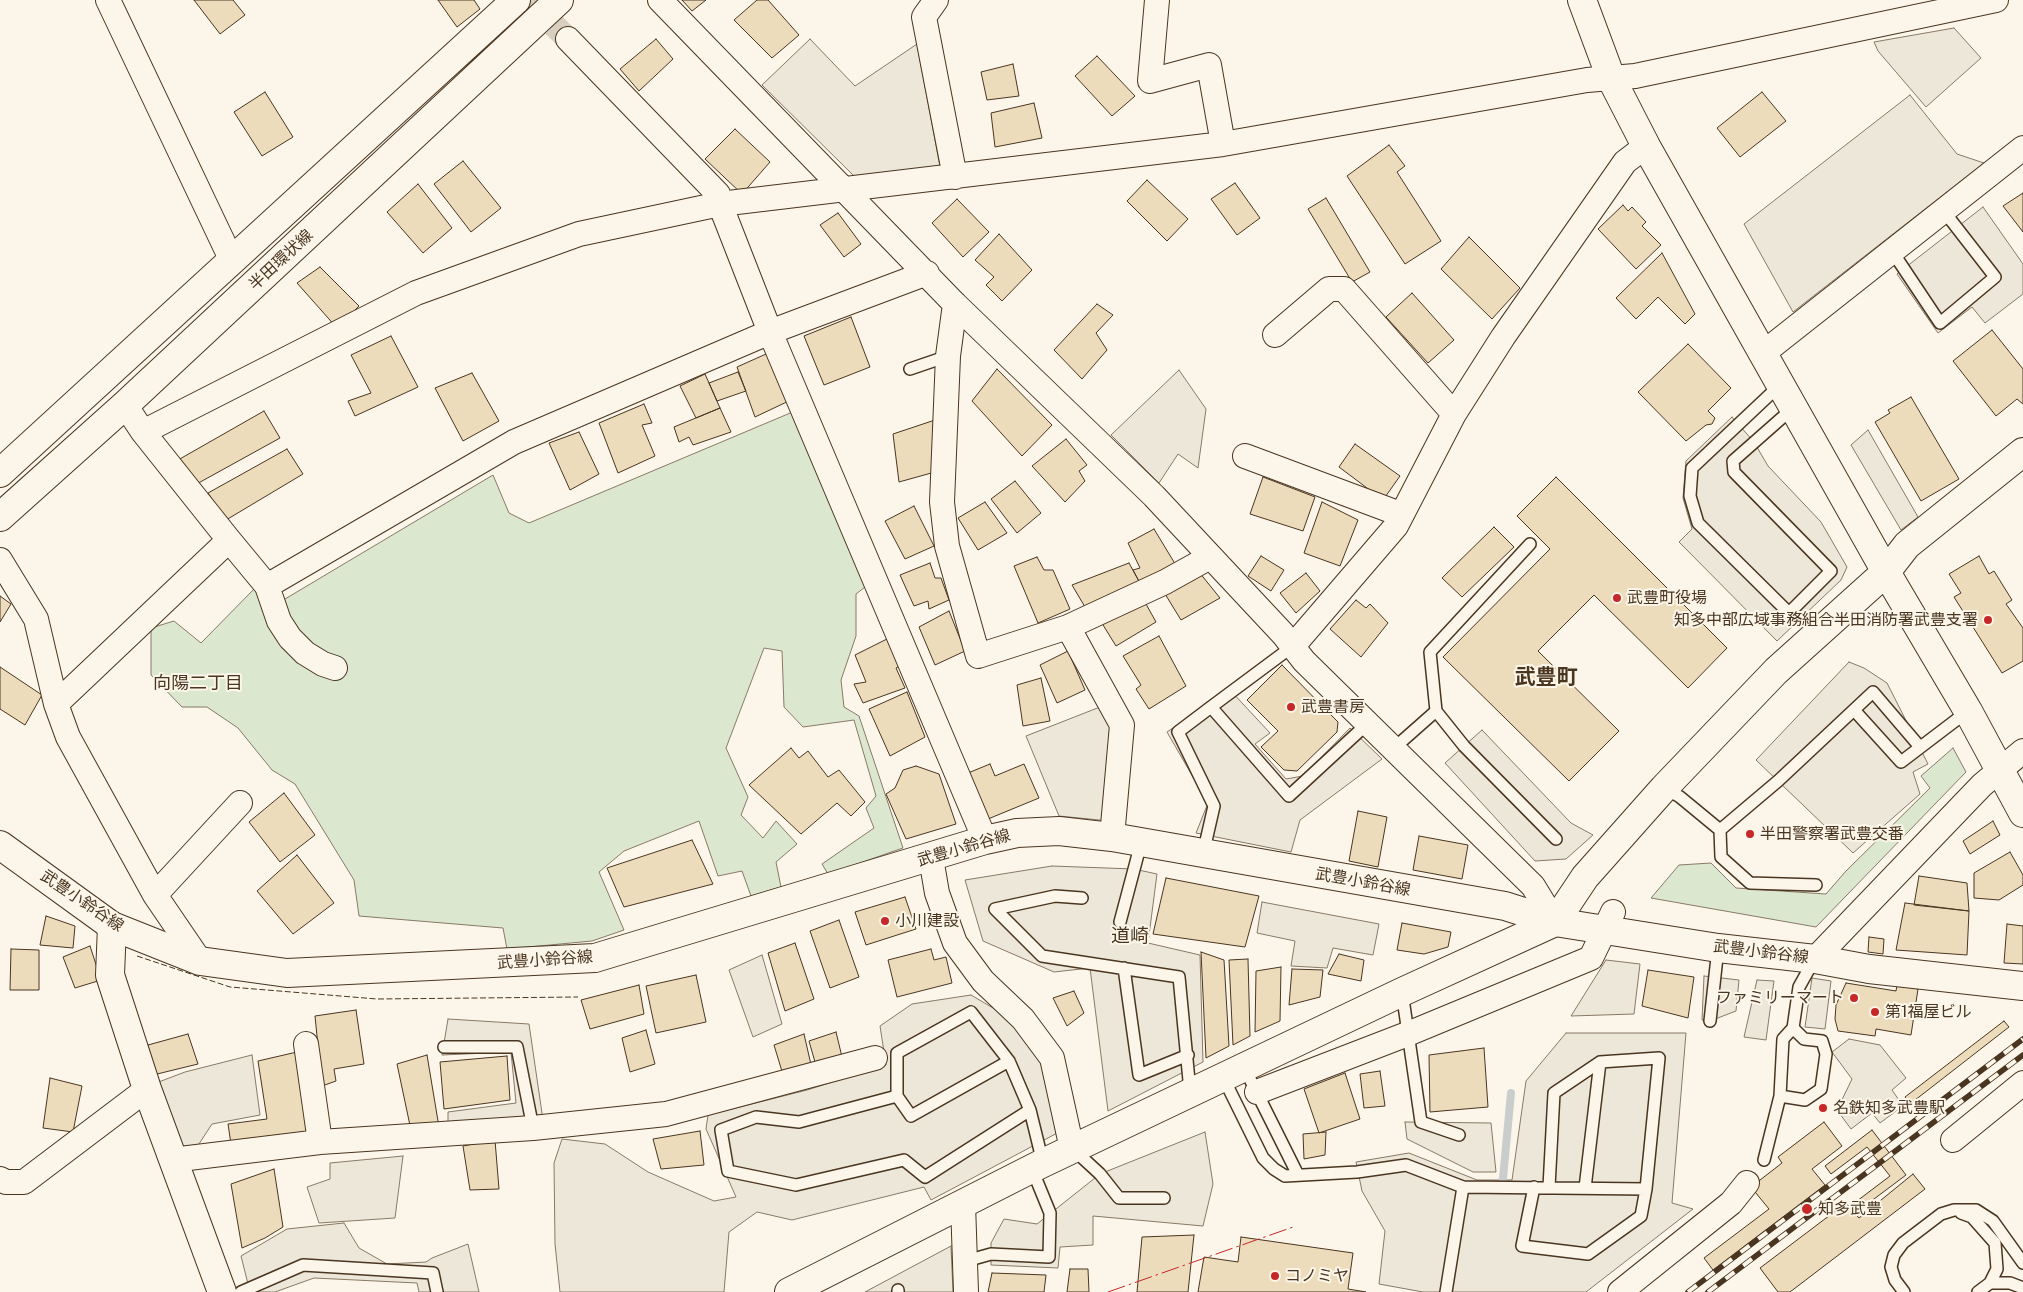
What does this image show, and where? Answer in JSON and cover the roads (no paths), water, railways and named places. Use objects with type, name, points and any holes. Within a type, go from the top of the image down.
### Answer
[{"type":"main road","name":"半田環状線","points":[[0,473],[516,0]]},
{"type":"main road","name":"半田環状線","points":[[0,517],[125,405],[559,0]]},
{"type":"main road","points":[[1582,0],[1611,78],[1646,146],[1886,572],[1968,712],[2023,813]]},
{"type":"main road","points":[[789,1292],[1072,1149],[1402,992],[1555,922],[1585,877],[1664,788],[1776,671],[1886,572],[1907,545],[2023,452]]},
{"type":"main road","name":"武豊小鈴谷線","points":[[0,845],[112,926],[200,961],[287,973],[595,958],[931,858],[985,840],[1017,833],[1059,831],[1112,837],[1505,906],[1555,922],[1609,921],[1718,948],[1815,959],[1869,969],[2023,986]]},
{"type":"main road","points":[[112,926],[110,975],[172,1160],[222,1292]]},
{"type":"street","points":[[108,0],[232,261]]},
{"type":"street","points":[[660,0],[955,304],[1154,496],[1293,646],[1304,661],[1533,886],[1555,922]]},
{"type":"street","points":[[1157,0],[1150,80],[1209,65],[1223,144]]},
{"type":"street","points":[[142,432],[416,292],[579,234],[720,204],[1223,144],[1587,80],[1635,76],[1996,0]]},
{"type":"street","points":[[926,6],[955,177]]},
{"type":"street","points":[[568,38],[718,194],[720,204],[770,332],[985,840]]},
{"type":"street","points":[[1293,646],[1396,526],[1400,514],[1454,414],[1503,337],[1625,162],[1646,146]]},
{"type":"street","points":[[1762,354],[2023,148]]},
{"type":"street","points":[[267,586],[514,442],[770,332],[927,273]]},
{"type":"street","points":[[1275,336],[1329,289],[1344,289],[1454,414]]},
{"type":"street","points":[[955,304],[948,356],[942,502],[948,546],[978,656],[1068,627],[1165,582],[1210,556]]},
{"type":"street","points":[[125,405],[142,432],[267,586],[279,621],[290,638],[305,653],[323,664],[335,668]]},
{"type":"street","points":[[1245,456],[1400,514]]},
{"type":"street","points":[[56,704],[229,540]]},
{"type":"street","points":[[0,560],[36,619],[56,704],[68,737],[155,895],[200,961]]},
{"type":"street","points":[[1068,627],[1122,725],[1112,837]]},
{"type":"street","points":[[1815,959],[1982,785],[2023,751]]},
{"type":"street","points":[[155,895],[240,803]]},
{"type":"street","points":[[931,858],[937,893],[955,943],[983,981],[1023,1019],[1052,1058],[1072,1149]]},
{"type":"street","points":[[1256,1092],[1410,1033],[1591,958],[1609,921]]},
{"type":"street","points":[[306,1044],[320,1142]]},
{"type":"street","points":[[172,1160],[320,1142],[533,1128],[666,1114],[875,1058]]},
{"type":"street","points":[[1953,1140],[2023,1083]]},
{"type":"street","points":[[0,1179],[6,1182],[24,1182],[147,1089]]},
{"type":"street","points":[[1620,1292],[1731,1203],[1747,1183]]},
{"type":"street","points":[[963,1204],[966,1292]]},
{"type":"lane","points":[[1892,251],[1940,323],[1995,277],[1943,210]]},
{"type":"lane","points":[[910,369],[948,356]]},
{"type":"lane","points":[[1780,385],[1692,468],[1690,496],[1698,523],[1789,612],[1831,571],[1734,472],[1733,461],[1793,408]]},
{"type":"lane","points":[[1530,544],[1430,652],[1436,711],[1464,746],[1556,839]]},
{"type":"lane","points":[[1203,854],[1214,806],[1178,732],[1210,707],[1233,693],[1293,646]]},
{"type":"lane","points":[[1720,830],[1778,781],[1873,692],[1920,747]]},
{"type":"lane","points":[[1210,707],[1289,796],[1368,724]]},
{"type":"lane","points":[[1854,710],[1901,762],[1968,712]]},
{"type":"lane","points":[[1393,749],[1436,711]]},
{"type":"lane","points":[[1664,788],[1680,797],[1720,830],[1721,857],[1750,883],[1816,885]]},
{"type":"lane","points":[[1120,922],[1141,843]]},
{"type":"lane","points":[[1082,898],[1055,896],[995,909],[1042,956],[1180,976],[1190,1093]]},
{"type":"lane","points":[[1710,1021],[1718,948]]},
{"type":"lane","points":[[1764,1160],[1780,1096],[1783,1040],[1793,1028],[1799,987],[1815,959]]},
{"type":"lane","points":[[1124,968],[1139,1075],[1188,1055]]},
{"type":"lane","points":[[1402,992],[1410,1033],[1421,1122],[1459,1135]]},
{"type":"lane","points":[[966,1261],[991,1254],[1049,1257],[1050,1213],[1037,1166],[1030,1110],[1009,1061],[971,1012],[897,1053],[897,1096],[911,1116],[1009,1061]]},
{"type":"lane","points":[[1780,1096],[1805,1100],[1821,1089],[1826,1054],[1822,1041],[1804,1039],[1793,1028]]},
{"type":"lane","points":[[444,1047],[517,1047],[533,1128]]},
{"type":"lane","points":[[1534,1187],[1522,1246],[1588,1254],[1641,1216],[1646,1190],[1659,1058],[1600,1062],[1554,1093],[1548,1188]]},
{"type":"lane","points":[[1586,1188],[1600,1062]]},
{"type":"lane","points":[[1234,1072],[1256,1092],[1298,1175]]},
{"type":"lane","points":[[1234,1072],[1263,1158],[1274,1169],[1285,1176],[1357,1172],[1406,1165],[1463,1187],[1646,1190]]},
{"type":"lane","points":[[897,1096],[800,1122],[756,1117],[721,1130],[728,1171],[796,1185],[904,1160],[925,1177],[1030,1110]]},
{"type":"lane","points":[[1072,1149],[1100,1174],[1119,1198],[1164,1198]]},
{"type":"lane","points":[[1446,1292],[1463,1187]]},
{"type":"lane","points":[[1954,1210],[1972,1217],[1995,1243],[1997,1270],[1990,1283],[1978,1292]]},
{"type":"lane","points":[[1904,1292],[1895,1280],[1891,1267],[1894,1255],[1903,1243],[1941,1214],[1954,1210],[1976,1210],[1993,1222],[2023,1263]]},
{"type":"lane","points":[[241,1292],[303,1265],[433,1273],[436,1292]]},
{"type":"lane","points":[[1990,1283],[2010,1283],[2023,1288]]},
{"type":"waterway","points":[[1503,1178],[1511,1093]]},
{"type":"tunnel","points":[[528,0],[568,39]]},
{"type":"railway","points":[[1688,1292],[2023,1039]]},
{"type":"railway","points":[[1708,1292],[2023,1055]]},
{"type":"place","name":"武豊町役場","points":[[1617,598]]},
{"type":"place","name":"知多中部広域事務組合半田消防署武豊支署","points":[[1988,620]]},
{"type":"place","name":"武豊書房","points":[[1291,707]]},
{"type":"place","name":"半田警察署武豊交番","points":[[1750,834]]},
{"type":"place","name":"小川建設","points":[[885,921]]},
{"type":"place","name":"ファミリーマート","points":[[1854,998]]},
{"type":"place","name":"第1福屋ビル","points":[[1875,1012]]},
{"type":"place","name":"名鉄知多武豊駅","points":[[1823,1108]]},
{"type":"place","name":"知多武豊","points":[[1807,1209]]},
{"type":"place","name":"コノミヤ","points":[[1275,1276]]},
{"type":"district","name":"武豊町","points":[[1546,678]]},
{"type":"district","name":"向陽二丁目","points":[[198,683]]},
{"type":"district","name":"道崎","points":[[1130,936]]}]
